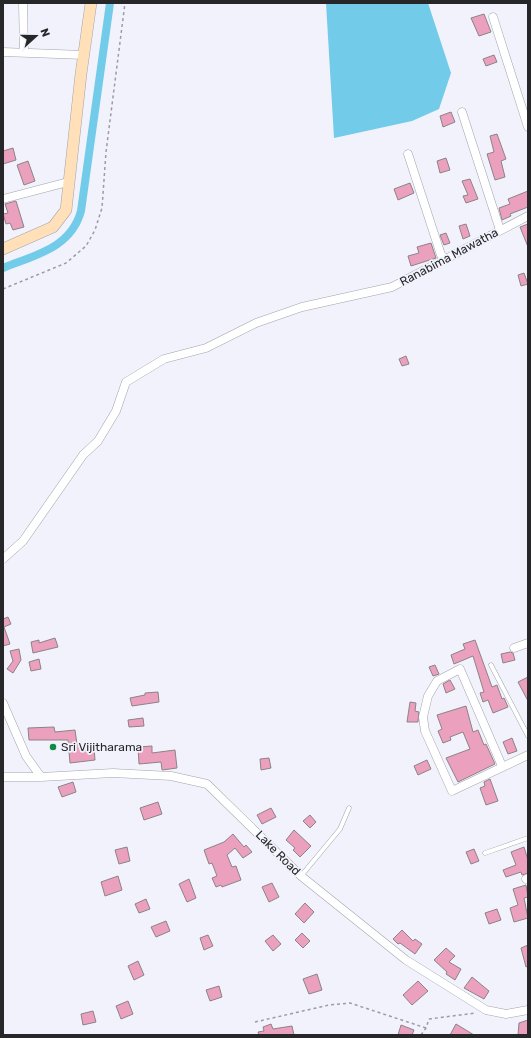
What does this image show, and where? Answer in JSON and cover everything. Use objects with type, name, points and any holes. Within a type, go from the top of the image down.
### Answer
[{"type":"main road","points":[[3,249],[53,227],[66,210],[68,182],[91,3]]},
{"type":"street","points":[[24,3],[24,52]]},
{"type":"street","points":[[493,17],[528,127]]},
{"type":"street","points":[[3,52],[84,54]]},
{"type":"street","points":[[462,112],[500,230]]},
{"type":"street","points":[[408,154],[441,255],[446,258]]},
{"type":"street","points":[[3,199],[68,182]]},
{"type":"street","name":"Ranabima Mawatha","points":[[3,558],[23,541],[83,455],[98,441],[116,411],[126,382],[164,359],[206,348],[256,323],[302,307],[392,286],[528,216]]},
{"type":"street","points":[[514,648],[528,643]]},
{"type":"street","points":[[502,766],[460,669],[437,681],[428,696],[423,717],[425,731],[452,791],[528,755]]},
{"type":"street","points":[[3,703],[26,756],[41,777]]},
{"type":"street","name":"Lake Road","points":[[3,776],[41,777],[113,773],[171,776],[207,784],[301,876],[406,960],[486,1010],[506,1014],[528,1010]]},
{"type":"lane","points":[[490,665],[528,736]]},
{"type":"lane","points":[[301,876],[342,826],[348,808]]},
{"type":"lane","points":[[485,853],[528,838]]},
{"type":"path","points":[[3,288],[66,263],[86,246],[95,230],[102,208],[106,152],[125,3]]},
{"type":"path","points":[[255,1022],[329,1005],[350,1003],[426,1028]]},
{"type":"path","points":[[421,1035],[426,1028],[429,1019],[471,1015],[486,1010]]},
{"type":"water","points":[[326,3],[428,3],[451,73],[439,109],[412,121],[334,138]]},
{"type":"building","points":[[484,14],[491,32],[479,36],[471,18]]},
{"type":"building","points":[[494,55],[497,62],[486,66],[483,59]]},
{"type":"building","points":[[451,112],[455,122],[443,127],[440,116]]},
{"type":"building","points":[[497,134],[506,159],[501,161],[505,177],[495,180],[487,154],[494,152],[490,136]]},
{"type":"building","points":[[13,148],[16,160],[3,164],[3,151]]},
{"type":"building","points":[[446,158],[450,170],[440,173],[437,161]]},
{"type":"building","points":[[28,161],[35,181],[24,185],[17,165]]},
{"type":"building","points":[[470,179],[478,199],[466,203],[463,196],[468,195],[462,181]]},
{"type":"building","points":[[410,183],[414,193],[398,200],[394,189]]},
{"type":"building","points":[[528,191],[528,207],[510,214],[511,216],[502,220],[499,208],[510,204],[508,199]]},
{"type":"building","points":[[16,201],[24,227],[13,230],[10,223],[6,224],[3,214],[8,213],[5,204]]},
{"type":"building","points":[[466,224],[470,236],[463,239],[459,226]]},
{"type":"building","points":[[528,224],[528,247],[520,227]]},
{"type":"building","points":[[446,233],[450,243],[444,245],[440,235]]},
{"type":"building","points":[[431,243],[436,258],[411,266],[408,256],[419,253],[417,247]]},
{"type":"building","points":[[524,273],[528,284],[521,286],[518,275]]},
{"type":"building","points":[[406,356],[409,364],[402,366],[399,359]]},
{"type":"building","points":[[8,617],[11,624],[4,627],[10,644],[3,646],[3,619]]},
{"type":"building","points":[[55,638],[58,647],[33,653],[31,642],[39,640],[39,643]]},
{"type":"building","points":[[475,640],[492,687],[497,685],[502,699],[504,698],[508,707],[493,713],[488,700],[483,702],[480,693],[484,692],[473,656],[454,664],[451,655],[465,649],[463,644]]},
{"type":"building","points":[[19,649],[21,660],[13,673],[7,669],[13,661],[10,651]]},
{"type":"building","points":[[510,652],[513,653],[515,660],[503,663],[501,654]]},
{"type":"building","points":[[39,659],[41,669],[31,671],[29,662]]},
{"type":"building","points":[[435,665],[439,674],[433,676],[429,667]]},
{"type":"building","points":[[528,677],[528,701],[518,682]]},
{"type":"building","points":[[450,680],[455,689],[446,693],[443,684]]},
{"type":"building","points":[[158,692],[159,702],[132,706],[130,698],[145,695],[145,693]]},
{"type":"building","points":[[410,702],[416,703],[415,711],[419,712],[418,722],[407,722]]},
{"type":"building","points":[[466,706],[473,732],[478,730],[484,745],[486,744],[495,764],[458,782],[446,758],[470,749],[463,732],[450,737],[451,740],[443,743],[438,731],[442,729],[437,715]]},
{"type":"building","points":[[143,718],[144,726],[129,727],[128,720]]},
{"type":"building","points":[[54,727],[55,732],[75,730],[77,744],[80,743],[80,748],[94,747],[95,760],[70,763],[68,740],[29,740],[28,728]]},
{"type":"building","points":[[512,738],[517,751],[508,754],[503,742]]},
{"type":"building","points":[[152,746],[152,753],[175,750],[177,768],[162,770],[161,762],[139,764],[138,747]]},
{"type":"building","points":[[269,758],[271,768],[261,770],[260,759]]},
{"type":"building","points":[[427,760],[431,769],[418,775],[414,766]]},
{"type":"building","points":[[490,779],[498,801],[486,805],[480,788],[485,786],[484,782]]},
{"type":"building","points":[[73,782],[76,792],[62,797],[58,787]]},
{"type":"building","points":[[158,802],[162,814],[144,820],[140,808]]},
{"type":"building","points":[[271,808],[276,817],[262,824],[257,815]]},
{"type":"building","points":[[310,815],[316,822],[310,828],[303,821]]},
{"type":"building","points":[[294,830],[311,846],[300,857],[293,850],[295,848],[286,840]]},
{"type":"building","points":[[233,834],[244,847],[246,845],[252,852],[243,858],[235,848],[227,855],[232,867],[236,866],[241,880],[222,887],[221,885],[216,887],[212,878],[217,876],[212,863],[209,864],[204,850],[224,842]]},
{"type":"building","points":[[127,847],[130,861],[119,864],[115,850]]},
{"type":"building","points":[[524,847],[528,860],[528,873],[522,875],[521,872],[506,877],[503,870],[516,865],[511,852]]},
{"type":"building","points":[[474,849],[479,861],[471,864],[466,852]]},
{"type":"building","points":[[118,876],[122,890],[105,896],[101,882]]},
{"type":"building","points":[[189,879],[196,898],[187,902],[179,884]]},
{"type":"building","points":[[272,883],[279,897],[269,902],[262,887]]},
{"type":"building","points":[[526,885],[528,897],[524,898],[528,918],[514,922],[510,908],[518,905],[513,889]]},
{"type":"building","points":[[146,899],[150,909],[139,913],[135,904]]},
{"type":"building","points":[[305,903],[314,912],[304,923],[295,914]]},
{"type":"building","points":[[497,909],[501,920],[489,924],[485,913]]},
{"type":"building","points":[[166,921],[170,931],[156,937],[151,927]]},
{"type":"building","points":[[402,930],[413,941],[415,939],[422,944],[415,954],[400,943],[398,944],[393,939]]},
{"type":"building","points":[[302,933],[310,941],[303,948],[295,940]]},
{"type":"building","points":[[208,935],[213,946],[204,950],[200,938]]},
{"type":"building","points":[[273,935],[281,944],[273,951],[265,941]]},
{"type":"building","points":[[528,945],[528,966],[526,967],[521,948]]},
{"type":"building","points":[[446,948],[455,956],[449,962],[461,969],[455,980],[446,974],[447,972],[434,960]]},
{"type":"building","points":[[138,961],[144,975],[134,980],[128,966]]},
{"type":"building","points":[[317,974],[322,990],[309,994],[303,979]]},
{"type":"building","points":[[472,977],[489,991],[484,999],[464,988]]},
{"type":"building","points":[[418,981],[428,991],[412,1005],[403,995]]},
{"type":"building","points":[[219,986],[222,997],[210,1001],[206,990]]},
{"type":"building","points":[[128,1001],[133,1014],[121,1019],[116,1006]]},
{"type":"building","points":[[93,1011],[96,1022],[83,1025],[81,1014]]},
{"type":"building","points":[[528,1020],[528,1035],[518,1035],[519,1023]]},
{"type":"building","points":[[271,1024],[273,1029],[292,1026],[294,1035],[259,1035],[258,1032],[264,1031],[263,1027]]},
{"type":"building","points":[[456,1024],[474,1035],[450,1035]]},
{"type":"building","points":[[401,1025],[414,1030],[412,1035],[398,1035]]},
{"type":"waterway","points":[[3,268],[39,254],[60,242],[69,234],[76,224],[81,211],[110,3]]},
{"type":"place","name":"Sri Vijitharama","points":[[53,747]]}]
